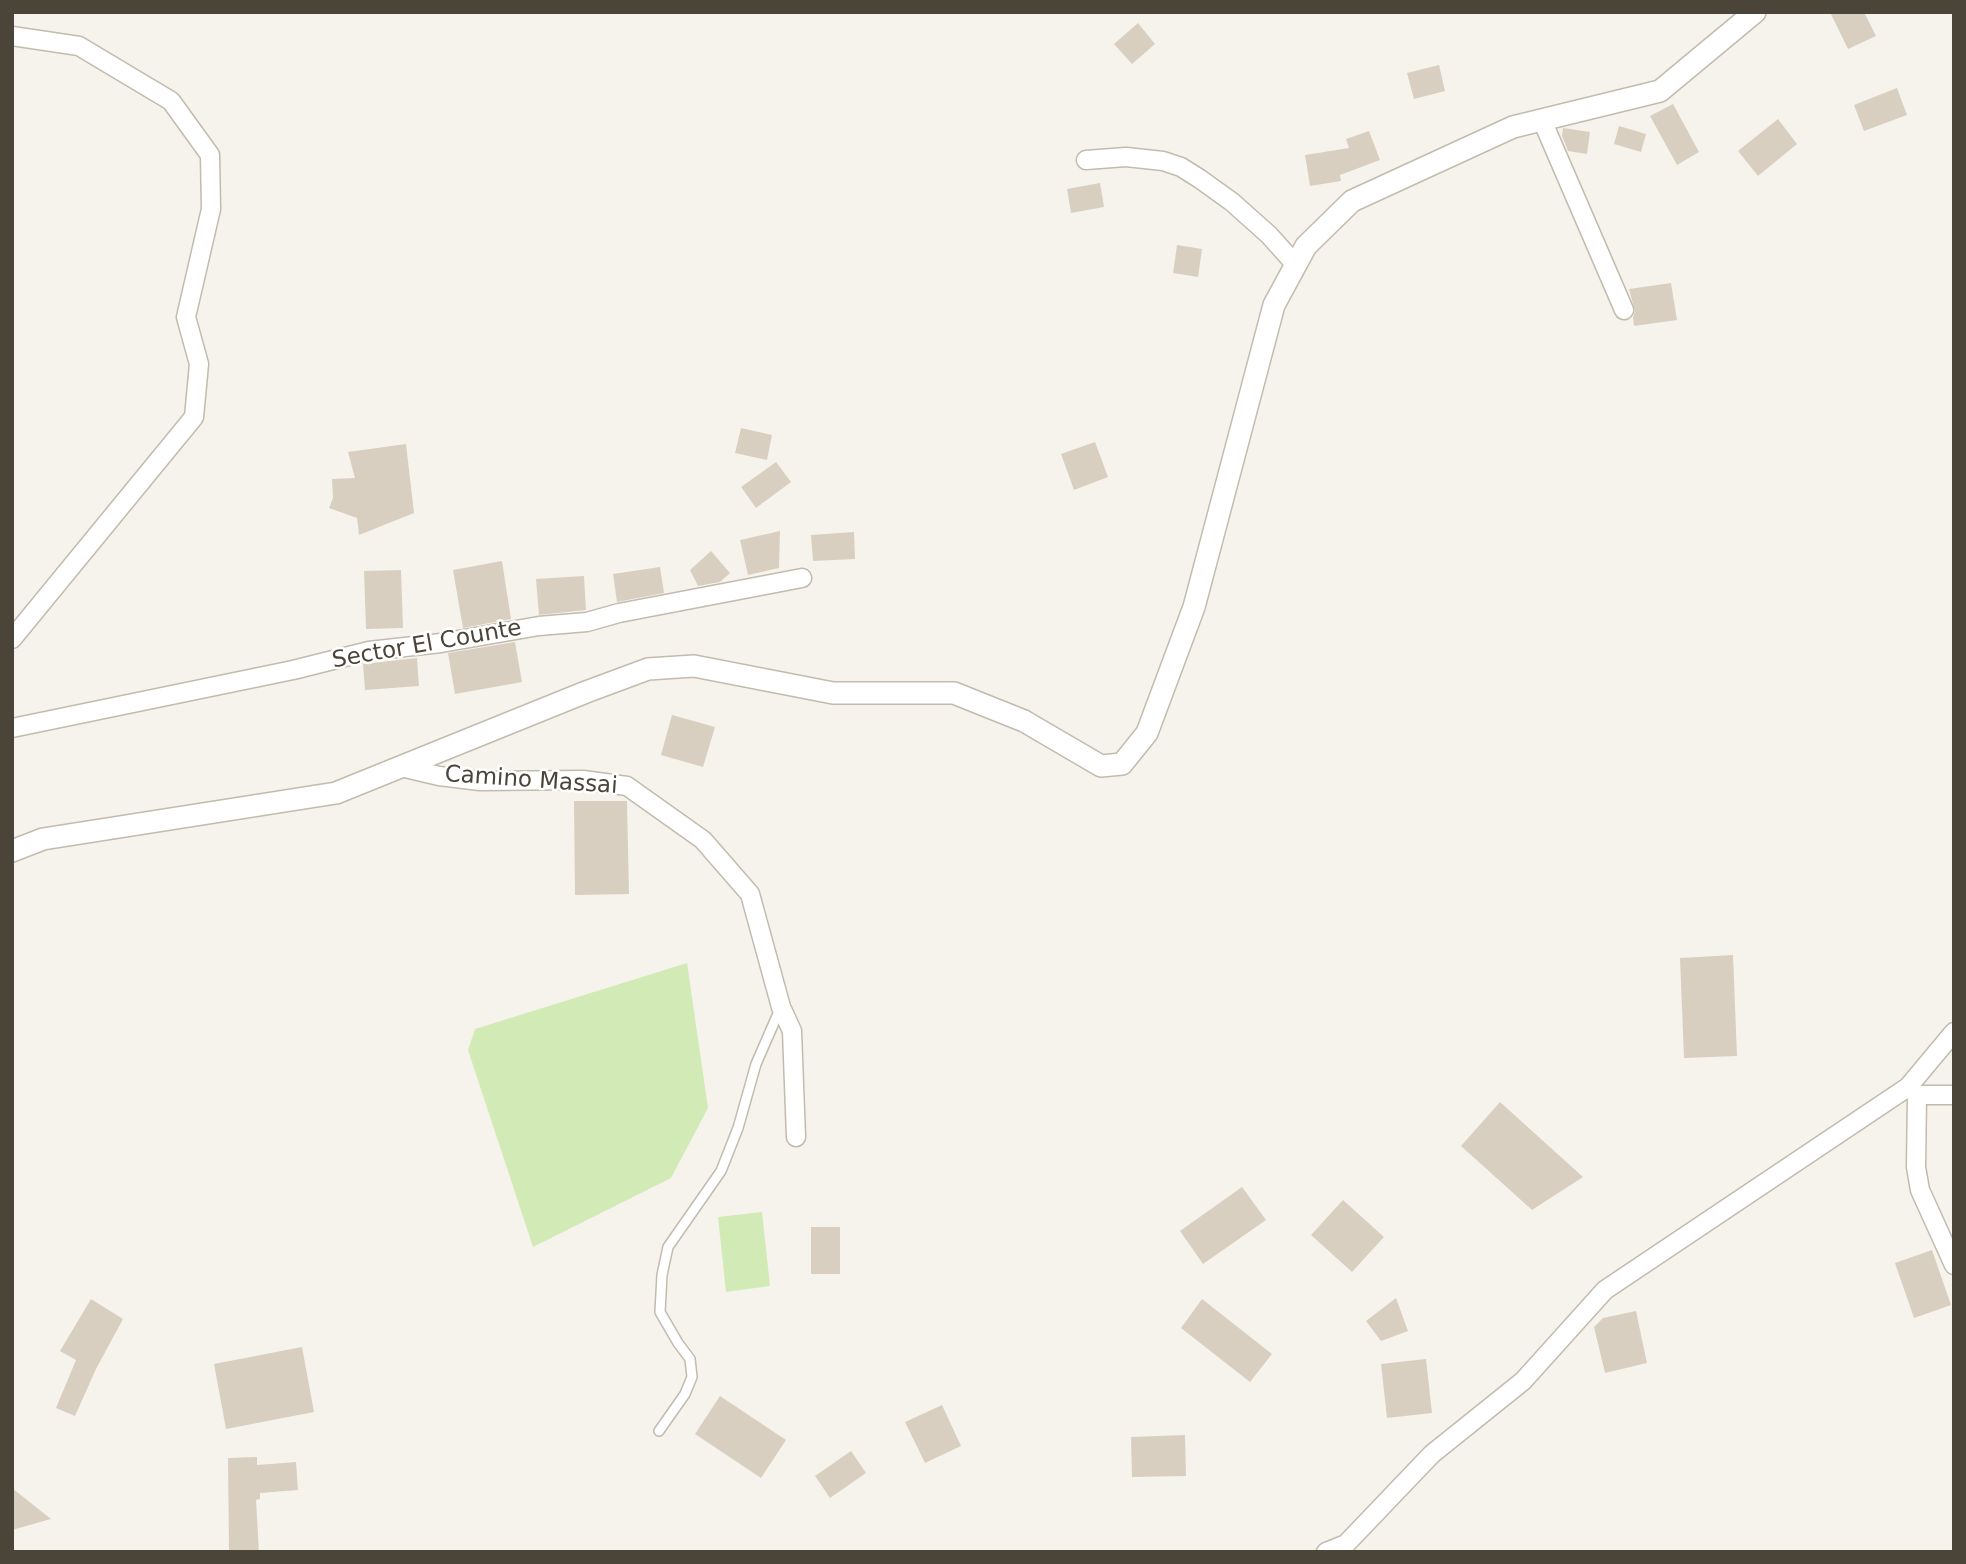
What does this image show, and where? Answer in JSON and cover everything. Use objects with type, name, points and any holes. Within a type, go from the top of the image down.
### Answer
[{"type":"street","points":[[12,851],[43,839],[336,793],[648,669],[694,666],[834,693],[954,693],[1024,721],[1101,766],[1122,764],[1147,733],[1194,607],[1274,305],[1306,246],[1352,201],[1513,127],[1660,91],[1755,12]]},
{"type":"street","points":[[12,36],[79,46],[171,101],[210,155],[211,209],[186,317],[199,365],[194,417],[12,639]]},
{"type":"street","points":[[1542,120],[1624,310]]},
{"type":"street","points":[[1086,160],[1126,157],[1163,160],[1181,167],[1232,202],[1296,264]]},
{"type":"street","name":"Sector El Counte","points":[[12,728],[293,670],[369,651],[441,643],[540,626],[587,622],[619,613],[802,578]]},
{"type":"street","name":"Camino Massai","points":[[401,767],[439,776],[480,781],[583,780],[627,786],[703,840],[750,894],[781,1007],[792,1031],[796,1137]]},
{"type":"street","points":[[1326,1552],[1346,1544],[1432,1454],[1523,1381],[1605,1290],[1913,1091],[1954,1032]]},
{"type":"street","points":[[1913,1091],[1954,1095]]},
{"type":"street","points":[[1913,1091],[1916,1167],[1920,1190],[1954,1265]]},
{"type":"lane","points":[[659,1431],[685,1394],[692,1377],[690,1359],[660,1312],[662,1275],[668,1247],[720,1171],[738,1128],[756,1064],[781,1007]]},
{"type":"green space","points":[[687,963],[708,1108],[671,1178],[533,1247],[468,1050],[475,1029]]},
{"type":"green space","points":[[762,1212],[770,1286],[726,1292],[718,1217]]},
{"type":"building","points":[[1830,12],[1864,12],[1876,36],[1848,49]]},
{"type":"building","points":[[1138,23],[1155,44],[1132,64],[1114,44]]},
{"type":"building","points":[[1439,65],[1445,91],[1414,99],[1407,73]]},
{"type":"building","points":[[1897,88],[1907,115],[1864,131],[1854,105]]},
{"type":"building","points":[[1673,104],[1699,152],[1677,165],[1650,116]]},
{"type":"building","points":[[1778,119],[1797,144],[1758,176],[1738,151]]},
{"type":"building","points":[[1619,126],[1646,134],[1641,152],[1614,144]]},
{"type":"building","points":[[1563,128],[1590,132],[1587,154],[1568,151],[1562,136]]},
{"type":"building","points":[[1369,131],[1380,160],[1340,175],[1341,181],[1310,186],[1305,155],[1349,148],[1346,139]]},
{"type":"building","points":[[1100,183],[1104,207],[1071,213],[1067,189]]},
{"type":"building","points":[[1177,245],[1202,249],[1198,277],[1173,273]]},
{"type":"building","points":[[1671,283],[1677,320],[1634,326],[1635,311],[1629,289]]},
{"type":"building","points":[[741,428],[772,435],[767,460],[735,453]]},
{"type":"building","points":[[1095,442],[1108,477],[1074,490],[1061,454]]},
{"type":"building","points":[[406,444],[414,513],[359,535],[357,518],[329,508],[333,498],[332,479],[355,478],[348,452]]},
{"type":"building","points":[[776,462],[791,482],[756,508],[741,487]]},
{"type":"building","points":[[780,531],[779,568],[748,575],[740,540]]},
{"type":"building","points":[[854,532],[855,559],[813,561],[811,535]]},
{"type":"building","points":[[711,551],[730,573],[720,582],[698,586],[690,570]]},
{"type":"building","points":[[502,561],[511,619],[463,628],[453,570]]},
{"type":"building","points":[[660,567],[664,593],[617,602],[613,574]]},
{"type":"building","points":[[401,570],[403,628],[366,629],[364,571]]},
{"type":"building","points":[[584,576],[586,610],[539,615],[536,579]]},
{"type":"building","points":[[515,642],[522,682],[455,694],[448,653]]},
{"type":"building","points":[[417,658],[419,686],[365,690],[363,664]]},
{"type":"building","points":[[672,715],[715,727],[703,767],[661,755]]},
{"type":"building","points":[[574,801],[627,801],[629,894],[575,895]]},
{"type":"building","points":[[1733,955],[1737,1056],[1684,1058],[1680,958]]},
{"type":"building","points":[[1500,1102],[1583,1177],[1532,1210],[1461,1146]]},
{"type":"building","points":[[1242,1187],[1266,1220],[1203,1264],[1180,1231]]},
{"type":"building","points":[[1343,1200],[1384,1237],[1352,1272],[1311,1235]]},
{"type":"building","points":[[811,1227],[840,1227],[840,1274],[811,1274]]},
{"type":"building","points":[[1932,1250],[1951,1305],[1914,1318],[1895,1263]]},
{"type":"building","points":[[1396,1298],[1408,1331],[1381,1341],[1366,1321]]},
{"type":"building","points":[[91,1299],[123,1319],[75,1416],[56,1408],[76,1360],[60,1351]]},
{"type":"building","points":[[1202,1299],[1272,1354],[1250,1382],[1181,1328]]},
{"type":"building","points":[[1636,1311],[1647,1363],[1605,1373],[1594,1327],[1603,1318]]},
{"type":"building","points":[[302,1347],[314,1412],[226,1429],[214,1364]]},
{"type":"building","points":[[1426,1359],[1432,1413],[1387,1418],[1381,1364]]},
{"type":"building","points":[[720,1396],[786,1440],[761,1478],[695,1434]]},
{"type":"building","points":[[942,1405],[961,1446],[925,1463],[905,1422]]},
{"type":"building","points":[[1185,1435],[1186,1476],[1132,1477],[1131,1437]]},
{"type":"building","points":[[851,1451],[866,1473],[830,1498],[815,1476]]},
{"type":"building","points":[[257,1457],[257,1465],[296,1462],[298,1490],[260,1493],[260,1499],[256,1500],[259,1552],[229,1552],[228,1458]]},
{"type":"building","points":[[12,1488],[51,1519],[12,1530]]}]
